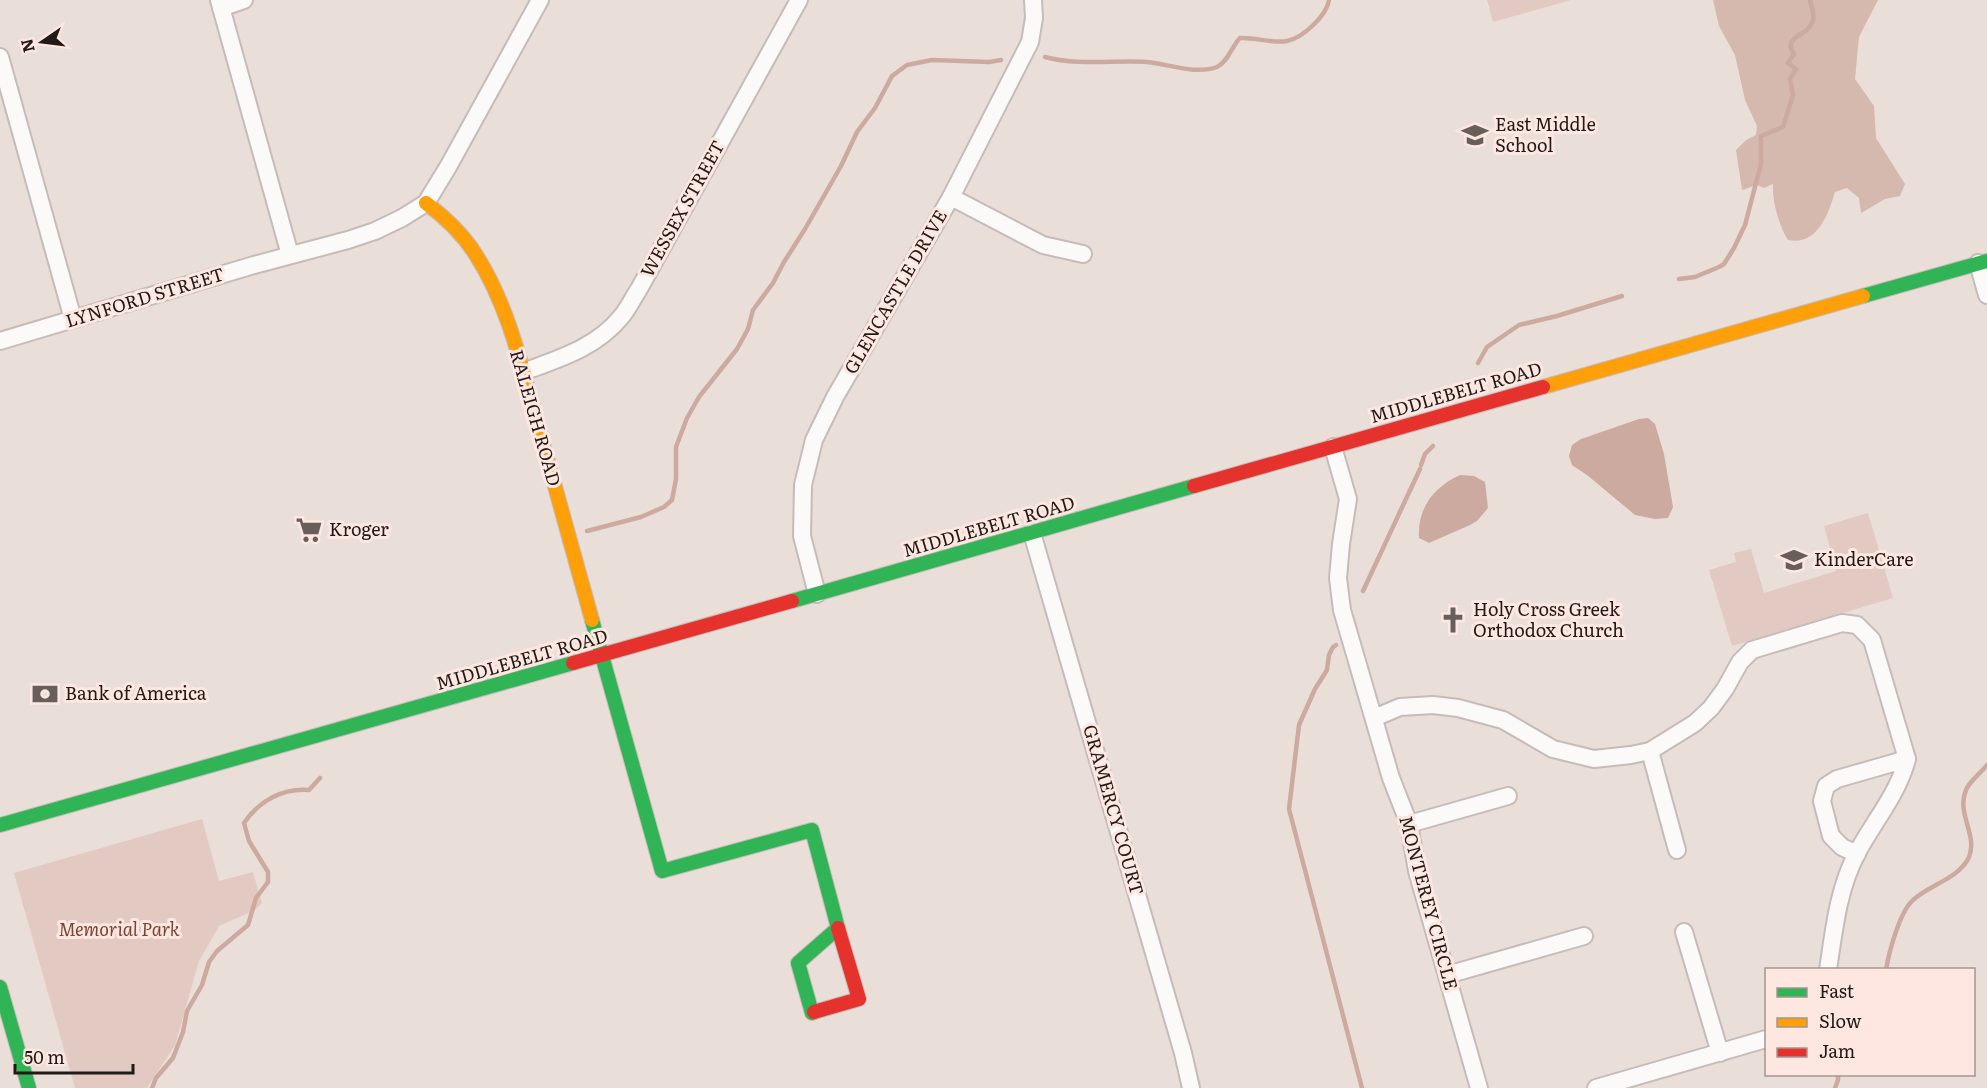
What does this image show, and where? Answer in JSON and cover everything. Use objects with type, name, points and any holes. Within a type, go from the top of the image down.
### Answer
[{"type":"street","points":[[244,0],[220,4],[290,255]]},
{"type":"street","points":[[426,203],[540,0]]},
{"type":"street","name":"WESSEX STREET","points":[[523,372],[576,353],[621,318],[799,0]]},
{"type":"street","name":"GLENCASTLE DRIVE","points":[[817,594],[802,536],[803,485],[814,440],[835,397],[951,196],[1030,42],[1034,18],[1033,0]]},
{"type":"street","points":[[0,57],[72,319]]},
{"type":"street","points":[[951,196],[1043,245],[1083,254]]},
{"type":"street","name":"LYNFORD STREET","points":[[0,341],[375,231],[426,203]]},
{"type":"street","name":"RALEIGH ROAD","points":[[426,203],[444,214],[466,238],[487,272],[502,308],[523,372],[662,871],[812,830],[838,928]]},
{"type":"street","points":[[1982,262],[1987,295]]},
{"type":"street","name":"MIDDLEBELT ROAD","points":[[0,825],[602,657],[1664,351],[1982,262]]},
{"type":"street","name":"MONTEREY CIRCLE","points":[[1333,447],[1348,499],[1338,578],[1342,610],[1391,778],[1409,824],[1417,871],[1479,1088]]},
{"type":"street","name":"GRAMERCY COURT","points":[[1032,533],[1183,1053],[1191,1088]]},
{"type":"street","points":[[1374,718],[1400,707],[1433,705],[1458,708],[1503,720],[1553,749],[1594,759],[1650,752],[1695,723],[1711,708],[1740,662],[1752,650],[1842,624],[1857,625],[1872,640],[1906,759],[1902,778],[1857,854],[1846,880],[1836,917],[1827,968]]},
{"type":"street","points":[[1650,752],[1677,850]]},
{"type":"street","points":[[1857,854],[1842,848],[1831,836],[1822,801],[1826,786],[1837,779],[1906,759]]},
{"type":"street","points":[[1409,824],[1508,796]]},
{"type":"street","points":[[838,928],[858,999],[812,1013],[798,963],[838,928]]},
{"type":"street","points":[[1684,932],[1720,1053]]},
{"type":"street","points":[[1447,975],[1584,936]]},
{"type":"street","points":[[0,987],[29,1088]]},
{"type":"street","points":[[1596,1088],[1765,1040]]},
{"type":"green space","points":[[1487,0],[1571,0],[1493,22]]},
{"type":"green space","points":[[1868,513],[1893,598],[1732,646],[1709,570],[1736,562],[1734,553],[1751,549],[1764,593],[1836,571],[1824,526]]},
{"type":"green space","name":"Memorial Park","points":[[202,819],[219,881],[253,872],[262,903],[255,910],[219,926],[199,961],[175,1045],[147,1088],[75,1088],[14,873]]},
{"type":"shaded area","points":[[1713,0],[1878,0],[1859,37],[1855,79],[1874,106],[1876,138],[1905,184],[1900,196],[1885,199],[1861,213],[1859,198],[1847,188],[1835,192],[1825,219],[1814,234],[1798,241],[1788,240],[1777,213],[1773,184],[1764,188],[1757,185],[1742,190],[1736,150],[1746,140],[1756,135],[1757,126],[1745,100],[1735,55],[1719,26]]},
{"type":"shaded area","points":[[1648,418],[1655,424],[1664,454],[1673,507],[1668,518],[1655,519],[1635,515],[1572,465],[1569,456],[1572,445],[1581,439]]},
{"type":"shaded area","points":[[1460,475],[1474,476],[1485,482],[1488,508],[1477,521],[1429,543],[1419,538],[1421,517],[1429,500],[1442,486]]},
{"type":"waterway","points":[[1045,57],[1083,62],[1147,62],[1191,69],[1209,69],[1221,65],[1240,38],[1282,42],[1307,31],[1324,12],[1329,0]]},
{"type":"waterway","points":[[1679,279],[1695,277],[1724,264],[1745,225],[1761,164],[1761,136],[1783,127],[1793,95],[1790,79],[1796,69],[1788,63],[1794,54],[1791,43],[1811,25],[1814,15],[1810,0]]},
{"type":"waterway","points":[[587,531],[641,517],[664,507],[672,500],[676,479],[676,447],[687,418],[699,397],[737,349],[748,329],[753,310],[773,283],[841,166],[857,132],[875,108],[892,76],[907,65],[932,60],[989,62],[1001,60]]},
{"type":"waterway","points":[[1478,363],[1487,347],[1519,325],[1622,296]]},
{"type":"waterway","points":[[1421,465],[1425,454],[1433,446]]},
{"type":"waterway","points":[[1363,591],[1420,469]]},
{"type":"waterway","points":[[1336,645],[1329,655],[1327,670],[1315,689],[1299,725],[1289,809],[1362,1088]]},
{"type":"waterway","points":[[1886,968],[1895,934],[1907,907],[1919,895],[1958,871],[1969,857],[1971,840],[1965,816],[1964,799],[1970,783],[1987,765]]},
{"type":"waterway","points":[[152,1088],[156,1078],[173,1058],[183,1032],[187,1011],[202,985],[209,962],[217,951],[248,925],[256,898],[268,882],[268,872],[249,841],[244,823],[264,802],[290,791],[309,790],[320,778]]},
{"type":"waterway","points":[[1835,1088],[1838,1076]]},
{"type":"traffic: fast","points":[[1863,296],[1987,261]]},
{"type":"traffic: fast","points":[[792,601],[1194,486]]},
{"type":"traffic: fast","points":[[592,620],[662,871],[812,830],[838,928],[798,963],[812,1013],[814,1012]]},
{"type":"traffic: fast","points":[[0,825],[573,663]]},
{"type":"traffic: fast","points":[[0,987],[29,1088]]},
{"type":"traffic: slow","points":[[426,203],[466,240],[487,274],[505,313],[525,376],[592,620]]},
{"type":"traffic: slow","points":[[1543,387],[1863,296]]},
{"type":"traffic: jam","points":[[1194,486],[1543,387]]},
{"type":"traffic: jam","points":[[573,663],[792,601]]},
{"type":"traffic: jam","points":[[814,1012],[859,999],[838,928]]},
{"type":"place","name":"East Middle School","points":[[1475,135]]},
{"type":"place","name":"Kroger","points":[[309,530]]},
{"type":"place","name":"KinderCare","points":[[1794,560]]},
{"type":"place","name":"Holy Cross Greek Orthodox Church","points":[[1453,620]]},
{"type":"place","name":"Bank of America","points":[[45,694]]}]
